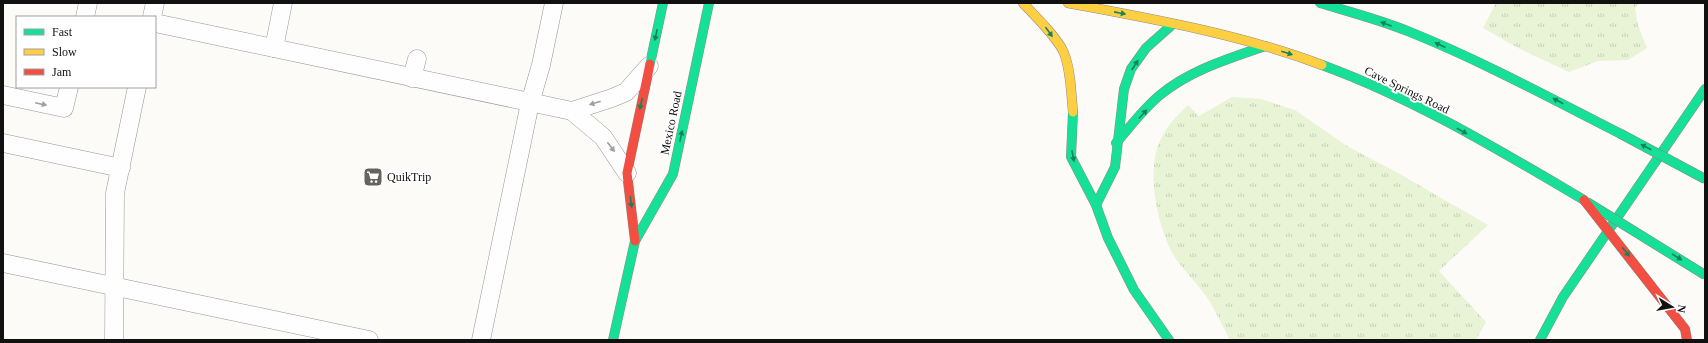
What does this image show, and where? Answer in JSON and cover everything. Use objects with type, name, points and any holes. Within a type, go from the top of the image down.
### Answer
[{"type":"main road","name":"Mexico Road","points":[[635,241],[627,173],[663,3]]},
{"type":"main road","name":"Mexico Road","points":[[613,340],[635,241],[673,174],[709,3]]},
{"type":"main road","points":[[1023,3],[1044,26],[1064,52],[1070,81],[1073,116],[1071,157],[1096,205],[1108,238],[1134,290],[1169,340]]},
{"type":"main road","name":"Cave Springs Road","points":[[1068,3],[1173,24],[1265,46],[1313,61],[1405,100],[1584,200],[1705,275]]},
{"type":"main road","points":[[1320,3],[1370,18],[1423,37],[1539,91],[1705,179]]},
{"type":"main road","points":[[1096,205],[1115,167],[1116,143],[1124,90],[1131,69],[1146,48],[1173,24]]},
{"type":"main road","points":[[1116,143],[1160,95],[1185,78],[1210,66],[1265,46]]},
{"type":"main road","points":[[1540,340],[1563,297],[1705,89]]},
{"type":"main road","points":[[1584,200],[1646,277],[1685,330],[1687,340]]},
{"type":"lane","points":[[85,16],[88,3]]},
{"type":"lane","points":[[152,16],[155,3]]},
{"type":"lane","points":[[274,48],[283,3]]},
{"type":"lane","points":[[482,340],[530,103],[541,65],[554,3]]},
{"type":"lane","points":[[156,23],[572,111],[604,137],[617,154],[627,173]]},
{"type":"lane","points":[[412,78],[417,59]]},
{"type":"lane","points":[[572,111],[626,92],[649,66]]},
{"type":"lane","points":[[3,95],[64,108],[69,88]]},
{"type":"lane","points":[[114,340],[116,193],[138,88]]},
{"type":"lane","points":[[3,143],[121,168]]},
{"type":"lane","points":[[3,263],[114,288],[369,340]]},
{"type":"green space","points":[[1496,3],[1639,3],[1635,8],[1638,25],[1647,48],[1628,60],[1598,61],[1569,72],[1518,48],[1483,28]]},
{"type":"green space","points":[[1232,97],[1261,99],[1295,110],[1347,146],[1398,173],[1488,225],[1439,271],[1486,322],[1476,340],[1230,340],[1210,302],[1171,251],[1157,208],[1153,176],[1158,146],[1164,133],[1188,105],[1199,116]]},
{"type":"traffic: fast","points":[[650,64],[663,3]]},
{"type":"traffic: fast","points":[[613,340],[635,241],[673,174],[709,3]]},
{"type":"traffic: fast","points":[[1320,3],[1365,16],[1437,43],[1517,81],[1621,134]]},
{"type":"traffic: fast","points":[[1096,205],[1115,167],[1124,89],[1131,69],[1146,48],[1173,24]]},
{"type":"traffic: fast","points":[[1116,143],[1148,106],[1172,86],[1210,66],[1265,46]]},
{"type":"traffic: fast","points":[[1322,65],[1390,93],[1456,126],[1584,200]]},
{"type":"traffic: fast","points":[[1540,340],[1563,297],[1705,89]]},
{"type":"traffic: fast","points":[[1073,112],[1071,157],[1096,205],[1108,238],[1134,290],[1169,340]]},
{"type":"traffic: fast","points":[[1621,134],[1705,179]]},
{"type":"traffic: fast","points":[[1587,202],[1705,275]]},
{"type":"traffic: slow","points":[[1023,3],[1052,34],[1064,53],[1069,75],[1073,112]]},
{"type":"traffic: slow","points":[[1068,3],[1196,28],[1260,44],[1322,65]]},
{"type":"traffic: jam","points":[[635,241],[627,173],[650,64]]},
{"type":"traffic: jam","points":[[1584,200],[1685,329],[1687,340]]},
{"type":"place","name":"QuikTrip","points":[[373,177]]}]
